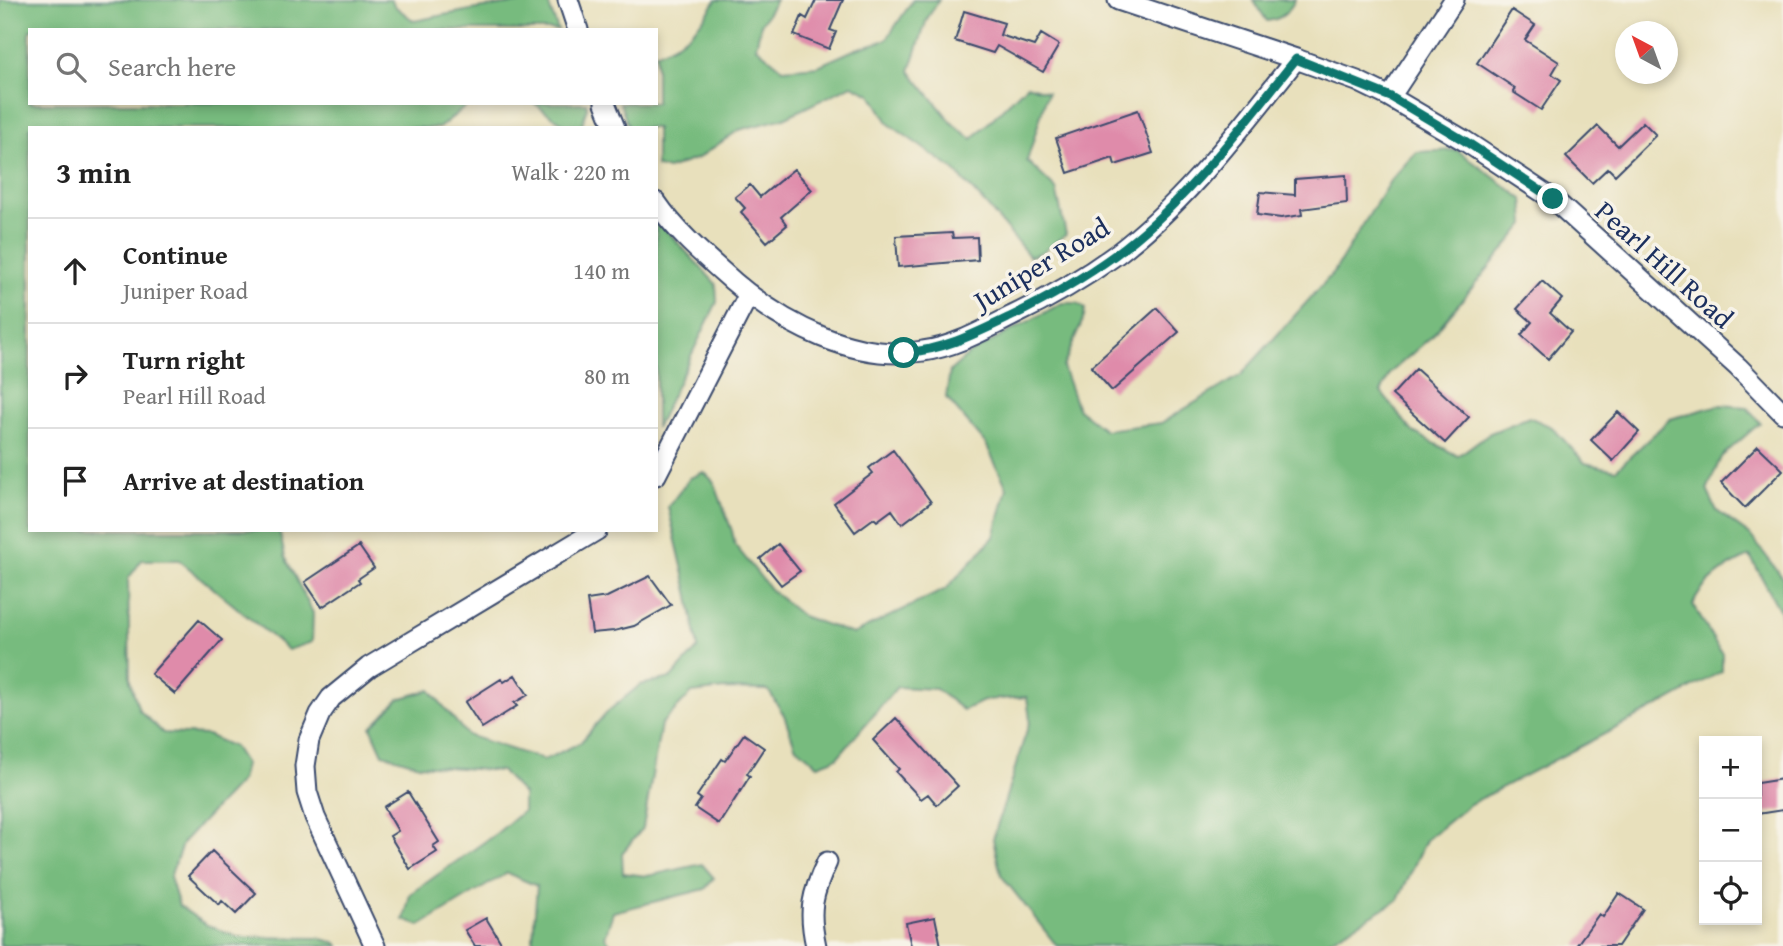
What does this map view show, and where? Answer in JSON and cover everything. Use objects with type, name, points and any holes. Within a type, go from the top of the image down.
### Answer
[{"type":"street","points":[[568,0],[577,28]]},
{"type":"street","name":"Pearl Hill Road","points":[[1118,0],[1296,59],[1391,97],[1465,141],[1553,199],[1738,367],[1783,413]]},
{"type":"street","points":[[1391,97],[1454,0]]},
{"type":"street","name":"Juniper Road","points":[[658,204],[699,250],[770,310],[848,346],[869,351],[887,353],[942,347],[1051,296],[1117,253],[1150,225],[1211,164],[1296,59]]},
{"type":"street","points":[[606,105],[614,126]]},
{"type":"street","points":[[658,472],[749,294]]},
{"type":"street","points":[[375,946],[315,817],[307,792],[309,740],[320,714],[331,698],[369,667],[594,532]]},
{"type":"street","points":[[816,946],[810,922],[814,888],[827,862]]},
{"type":"green space","points":[[0,0],[391,0],[414,21],[463,11],[548,3],[557,28],[28,28],[28,105],[468,105],[441,126],[28,126],[28,532],[279,532],[285,557],[313,613],[312,642],[288,650],[179,560],[142,560],[128,579],[130,681],[139,710],[163,733],[207,735],[234,747],[245,764],[241,781],[183,842],[170,877],[179,906],[207,925],[238,937],[318,938],[339,946],[0,946]]},
{"type":"green space","points":[[716,0],[776,0],[761,24],[756,47],[783,69],[818,66],[856,49],[886,40],[913,0],[939,0],[927,19],[910,71],[953,124],[972,139],[1027,85],[1048,92],[1027,161],[1056,189],[1066,234],[1044,251],[1030,257],[953,169],[889,124],[871,94],[852,85],[784,118],[739,130],[698,158],[668,169],[658,167],[658,126],[628,126],[621,105],[658,105],[658,52],[675,44],[705,18]]},
{"type":"green space","points":[[1253,0],[1295,0],[1284,15],[1267,21]]},
{"type":"green space","points":[[537,105],[586,105],[582,125],[566,126]]},
{"type":"green space","points":[[1457,150],[1523,199],[1525,224],[1432,336],[1390,373],[1381,392],[1413,432],[1458,456],[1488,434],[1529,417],[1552,427],[1585,463],[1616,470],[1670,419],[1719,405],[1747,407],[1760,423],[1721,457],[1707,490],[1717,511],[1750,535],[1783,578],[1783,629],[1780,611],[1750,556],[1724,570],[1702,589],[1693,605],[1722,654],[1722,671],[1470,804],[1426,840],[1398,900],[1323,946],[1057,946],[1001,875],[993,839],[1030,720],[1027,697],[986,700],[963,710],[936,689],[897,687],[837,758],[818,765],[795,746],[784,715],[768,690],[724,689],[692,693],[661,724],[643,828],[622,853],[623,873],[647,876],[702,864],[714,878],[705,889],[613,912],[605,937],[612,946],[534,946],[537,886],[507,873],[420,926],[404,920],[410,894],[497,833],[523,811],[523,794],[501,771],[419,765],[383,754],[371,727],[399,699],[430,690],[467,735],[544,760],[580,743],[606,713],[640,685],[671,678],[698,648],[668,507],[690,478],[704,472],[714,482],[735,545],[771,590],[802,616],[853,634],[946,589],[994,537],[1007,488],[986,444],[946,397],[950,371],[969,354],[1062,303],[1077,303],[1085,308],[1084,317],[1063,367],[1078,409],[1105,430],[1161,423],[1241,375],[1334,272],[1390,181],[1416,152]]},
{"type":"green space","points":[[658,221],[716,284],[717,302],[658,424]]},
{"type":"building","points":[[816,0],[843,0],[830,30],[836,32],[829,49],[794,35],[802,16],[807,19]]},
{"type":"building","points":[[1512,10],[1535,25],[1525,40],[1559,62],[1552,74],[1561,80],[1541,110],[1513,92],[1515,88],[1477,63]]},
{"type":"building","points":[[964,11],[1004,23],[1000,35],[1034,46],[1041,34],[1059,45],[1043,72],[997,46],[993,53],[955,41]]},
{"type":"building","points":[[1138,110],[1153,153],[1115,165],[1113,158],[1068,173],[1056,138]]},
{"type":"building","points":[[1643,122],[1656,135],[1615,175],[1608,168],[1592,183],[1566,157],[1598,126],[1618,146]]},
{"type":"building","points":[[794,169],[812,190],[781,217],[787,225],[767,242],[741,212],[745,208],[735,197],[750,185],[760,197]]},
{"type":"building","points":[[1346,175],[1347,203],[1301,209],[1302,215],[1281,218],[1257,215],[1260,192],[1295,195],[1295,179]]},
{"type":"building","points":[[952,233],[953,238],[977,237],[978,260],[898,267],[896,236]]},
{"type":"building","points":[[1542,281],[1562,299],[1550,313],[1571,332],[1548,359],[1521,335],[1532,322],[1517,309]]},
{"type":"building","points":[[1157,308],[1179,332],[1112,391],[1091,367]]},
{"type":"building","points":[[1416,369],[1469,417],[1445,443],[1392,395]]},
{"type":"building","points":[[1618,412],[1639,432],[1613,461],[1591,440]]},
{"type":"building","points":[[1758,446],[1783,470],[1745,508],[1721,483]]},
{"type":"building","points":[[893,450],[931,502],[902,524],[892,510],[877,521],[874,518],[855,532],[834,503],[873,473],[869,468]]},
{"type":"building","points":[[778,544],[800,571],[781,585],[760,559]]},
{"type":"building","points":[[359,546],[374,568],[358,579],[360,582],[322,607],[305,582]]},
{"type":"building","points":[[650,576],[671,605],[634,626],[592,633],[587,600],[607,597]]},
{"type":"building","points":[[199,620],[222,640],[175,694],[151,674]]},
{"type":"building","points":[[515,675],[528,695],[514,703],[517,706],[482,728],[465,702],[501,679],[504,682]]},
{"type":"building","points":[[896,718],[958,786],[937,805],[928,794],[921,799],[896,772],[899,769],[873,740]]},
{"type":"building","points":[[744,734],[764,748],[747,774],[750,776],[719,824],[695,808],[701,799],[697,796],[722,759],[725,761]]},
{"type":"building","points":[[1783,779],[1783,810],[1762,813],[1762,782]]},
{"type":"building","points":[[408,792],[439,842],[433,846],[437,852],[410,869],[390,836],[398,831],[384,807]]},
{"type":"building","points":[[212,851],[256,893],[236,914],[222,901],[219,905],[188,876]]},
{"type":"building","points":[[1619,893],[1643,909],[1618,946],[1576,946],[1599,914],[1603,917]]},
{"type":"building","points":[[935,917],[941,946],[911,946],[906,923]]},
{"type":"building","points":[[486,918],[503,946],[475,946],[465,930]]},
{"type":"route","points":[[904,353],[942,347],[979,332],[1051,296],[1117,253],[1180,198],[1296,59],[1357,81],[1391,97],[1465,141],[1553,199]]}]
